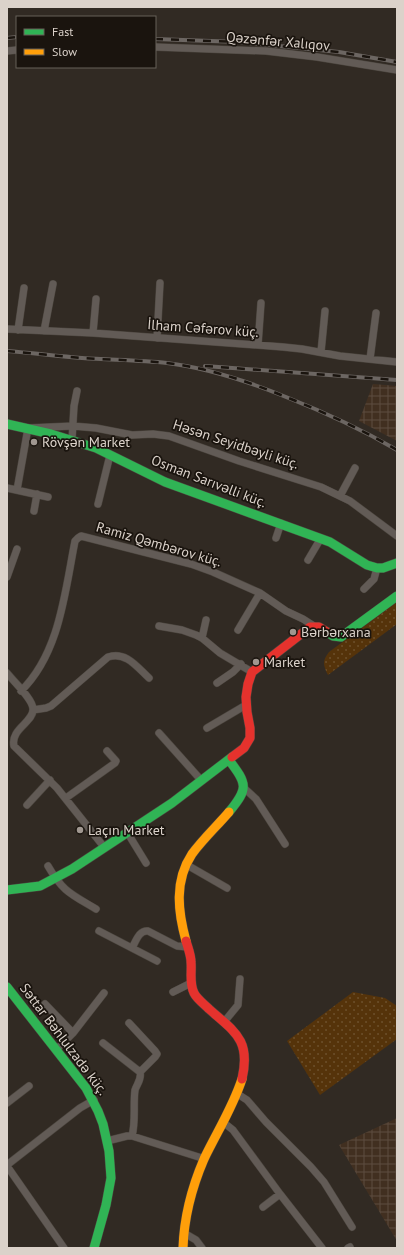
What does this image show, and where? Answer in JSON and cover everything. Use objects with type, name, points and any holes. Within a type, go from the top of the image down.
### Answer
[{"type":"street","name":"Qəzənfər Xalıqov","points":[[156,47],[266,52],[317,57],[397,70]]},
{"type":"street","points":[[157,338],[160,283]]},
{"type":"street","points":[[44,331],[53,284]]},
{"type":"street","points":[[18,330],[24,288]]},
{"type":"street","points":[[93,333],[96,299]]},
{"type":"street","points":[[258,345],[261,303]]},
{"type":"street","points":[[321,352],[325,311]]},
{"type":"street","points":[[370,359],[376,313]]},
{"type":"street","name":"İlham Cəfərov küç.","points":[[7,329],[93,333],[295,348],[340,356],[397,362]]},
{"type":"street","points":[[72,440],[74,406],[77,391]]},
{"type":"street","name":"Osman Sarıvəlli küç.","points":[[7,424],[72,440],[110,455],[165,482],[321,538],[337,545],[362,563],[377,568]]},
{"type":"street","name":"Həsən Seyidbəyli küç.","points":[[28,428],[73,426],[108,430],[132,435],[153,434],[169,436],[239,461],[321,487],[350,501],[397,536]]},
{"type":"street","points":[[17,490],[28,428]]},
{"type":"street","points":[[98,504],[110,455]]},
{"type":"street","points":[[340,496],[355,468]]},
{"type":"street","points":[[7,488],[48,496]]},
{"type":"street","points":[[34,511],[37,494]]},
{"type":"street","points":[[276,538],[281,523]]},
{"type":"street","name":"Ramiz Qəmbərov küç.","points":[[22,691],[46,656],[54,638],[75,541],[82,536],[191,564],[238,582],[260,593],[286,612],[303,619],[314,626]]},
{"type":"street","points":[[308,560],[321,538]]},
{"type":"street","points":[[7,577],[17,549]]},
{"type":"street","points":[[364,589],[374,579],[377,568],[383,568],[397,563]]},
{"type":"street","points":[[238,630],[260,593]]},
{"type":"street","points":[[7,890],[40,886],[72,869],[172,803],[244,748],[250,739],[251,732],[246,705],[248,682],[252,672],[306,630],[314,626],[323,628],[333,638],[341,637],[397,596]]},
{"type":"street","points":[[202,638],[206,620]]},
{"type":"street","points":[[159,626],[182,630],[202,638],[220,653],[241,664],[252,672]]},
{"type":"street","points":[[33,710],[51,706],[108,657],[115,655],[128,658],[149,678]]},
{"type":"street","points":[[217,683],[234,672],[241,664]]},
{"type":"street","points":[[7,673],[32,704],[33,710],[32,714],[15,735],[13,742],[14,746],[50,780],[104,847]]},
{"type":"street","points":[[207,728],[246,705]]},
{"type":"street","points":[[159,733],[201,780]]},
{"type":"street","points":[[66,798],[115,763],[116,761],[108,751]]},
{"type":"street","points":[[183,1248],[184,1233],[190,1201],[205,1159],[236,1093],[245,1063],[245,1054],[239,1040],[224,1022],[196,997],[193,991],[191,983],[192,967],[184,935],[179,902],[179,890],[182,875],[192,854],[234,805],[244,788],[243,779],[229,760]]},
{"type":"street","points":[[27,805],[50,780]]},
{"type":"street","points":[[244,788],[256,799],[285,844]]},
{"type":"street","points":[[127,832],[146,863]]},
{"type":"street","points":[[187,865],[227,888]]},
{"type":"street","points":[[48,866],[55,878],[67,892],[96,908]]},
{"type":"street","points":[[132,948],[144,930],[177,946],[187,947]]},
{"type":"street","points":[[98,931],[157,961]]},
{"type":"street","points":[[224,1022],[238,1005],[240,979]]},
{"type":"street","points":[[173,992],[191,983]]},
{"type":"street","name":"Səttar Bəhlulzadə küç.","points":[[7,987],[86,1088],[94,1100],[104,1126],[108,1141],[111,1179],[94,1248]]},
{"type":"street","points":[[57,1049],[73,1033],[104,993]]},
{"type":"street","points":[[45,1004],[73,1033]]},
{"type":"street","points":[[129,1023],[151,1046],[156,1054],[155,1057],[140,1072]]},
{"type":"street","points":[[103,1043],[140,1072],[141,1076],[135,1093],[132,1136]]},
{"type":"street","points":[[7,1103],[29,1086]]},
{"type":"street","points":[[236,1093],[247,1100],[266,1122],[311,1167],[324,1182],[352,1226]]},
{"type":"street","points":[[64,1248],[7,1166],[80,1108],[94,1100]]},
{"type":"street","points":[[223,1122],[233,1130],[322,1248]]},
{"type":"street","points":[[108,1141],[132,1136],[205,1159]]},
{"type":"street","points":[[263,1207],[280,1194]]},
{"type":"street","points":[[184,1233],[196,1240],[202,1248]]},
{"type":"shaded area","points":[[373,384],[397,386],[397,441],[359,421]]},
{"type":"shaded area","points":[[397,602],[397,624],[328,675],[324,663],[329,652]]},
{"type":"shaded area","points":[[353,992],[385,998],[397,1006],[397,1039],[320,1095],[287,1041]]},
{"type":"shaded area","points":[[397,1118],[397,1241],[339,1145]]},
{"type":"railway","points":[[7,38],[16,37]]},
{"type":"railway","points":[[156,39],[239,42],[339,52],[397,62]]},
{"type":"railway","points":[[7,351],[82,358],[146,361],[197,368],[227,376],[271,391],[356,428],[397,450]]},
{"type":"railway","points":[[205,366],[397,380]]},
{"type":"traffic: fast","points":[[7,424],[51,434],[96,448],[165,482],[330,542],[367,565],[383,568],[397,563]]},
{"type":"traffic: fast","points":[[327,632],[333,636],[341,637],[397,596]]},
{"type":"traffic: fast","points":[[7,890],[40,886],[72,869],[172,803],[232,757]]},
{"type":"traffic: fast","points":[[229,760],[242,781],[243,791],[229,812]]},
{"type":"traffic: fast","points":[[7,987],[86,1088],[103,1124],[109,1151],[111,1178],[106,1205],[94,1248]]},
{"type":"traffic: slow","points":[[186,941],[181,919],[179,897],[182,875],[192,854],[229,812]]},
{"type":"traffic: slow","points":[[183,1248],[189,1203],[196,1180],[204,1159],[242,1079]]},
{"type":"traffic: jam","points":[[232,757],[244,748],[250,738],[246,697],[252,672],[310,627],[319,627],[327,632]]},
{"type":"traffic: jam","points":[[186,941],[190,957],[191,981],[194,993],[239,1038],[244,1055],[242,1079]]},
{"type":"place","name":"Rövşən Market","points":[[34,442]]},
{"type":"place","name":"Bərbərxana","points":[[293,632]]},
{"type":"place","name":"Market","points":[[256,662]]},
{"type":"place","name":"Laçın Market","points":[[80,830]]}]
